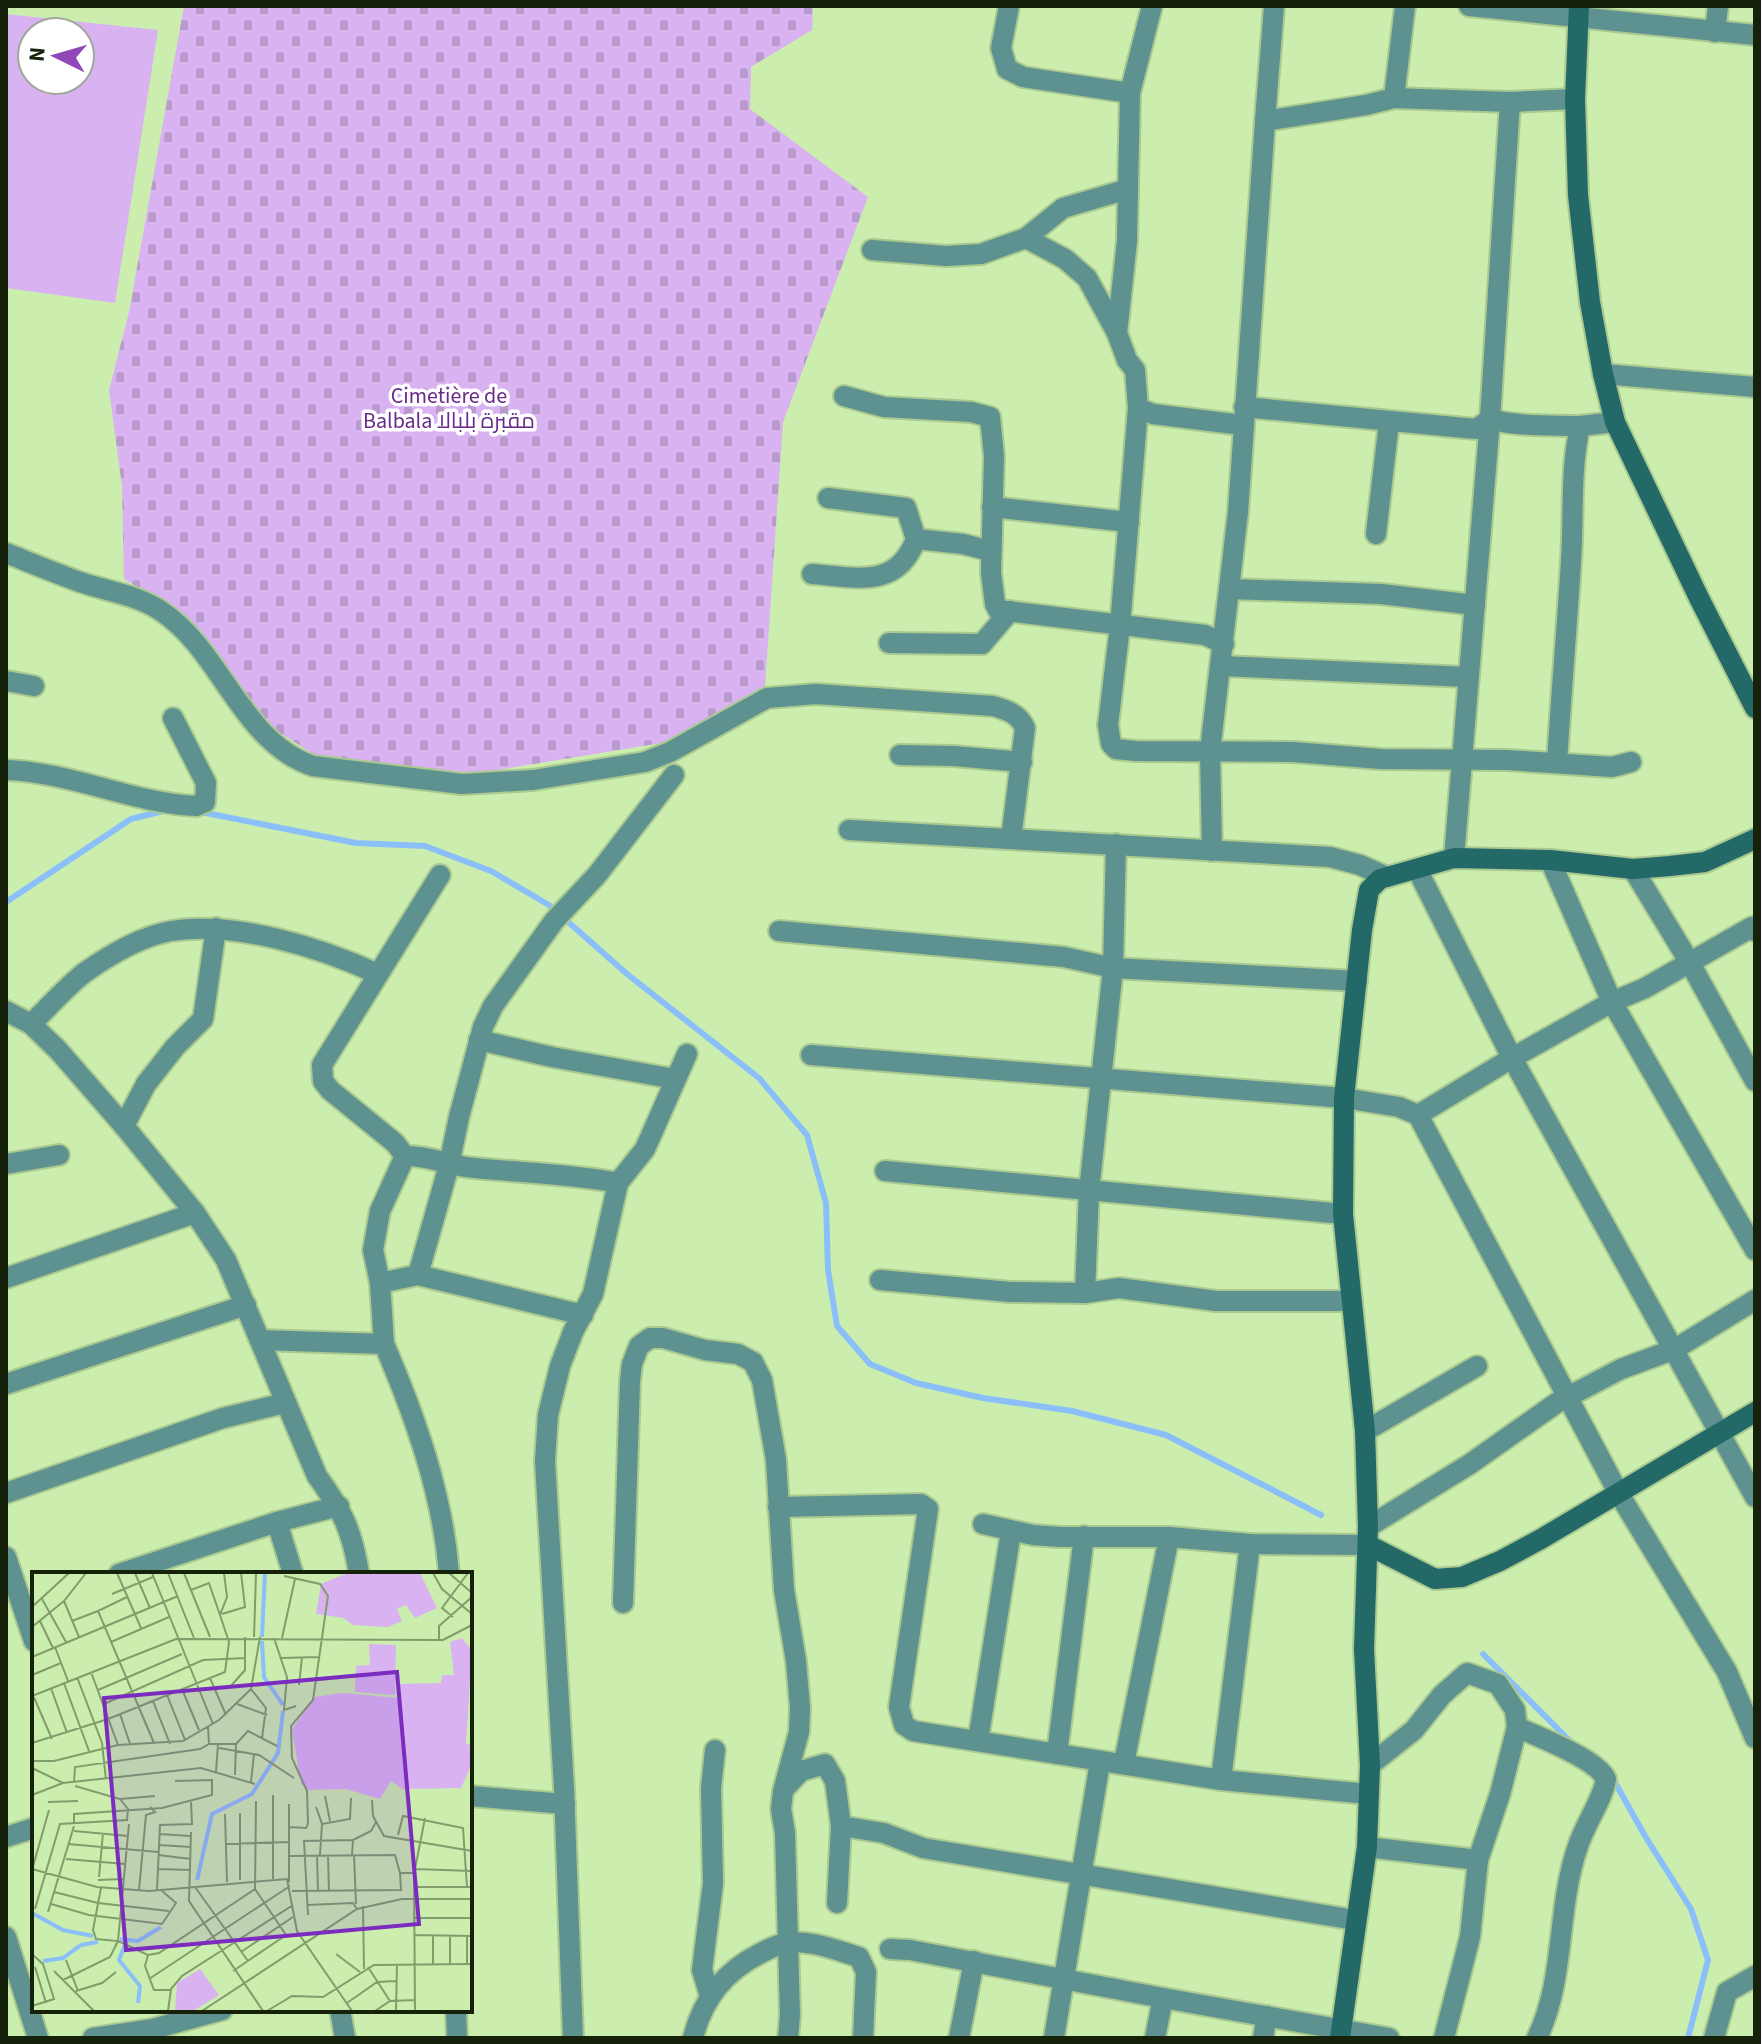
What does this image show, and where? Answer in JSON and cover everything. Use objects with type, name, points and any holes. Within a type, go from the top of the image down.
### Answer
[{"type":"street","points":[[1009,6],[1001,48],[1007,69],[1023,77],[1130,93]]},
{"type":"street","points":[[1117,333],[1127,241],[1130,93],[1152,6]]},
{"type":"street","points":[[1212,851],[1210,751],[1238,512],[1274,6]]},
{"type":"street","points":[[1394,98],[1405,6]]},
{"type":"street","points":[[1469,6],[1579,11],[1715,32],[1755,35]]},
{"type":"street","points":[[1715,32],[1718,6]]},
{"type":"street","points":[[1579,11],[1575,99],[1578,195],[1590,302],[1615,422],[1755,708]]},
{"type":"street","points":[[1265,121],[1394,98],[1510,102],[1575,99]]},
{"type":"street","points":[[1454,858],[1490,419],[1510,102]]},
{"type":"street","points":[[872,250],[966,257],[1026,238],[1063,208],[1128,189]]},
{"type":"street","points":[[1026,238],[1078,268],[1087,278],[1117,333],[1127,360],[1135,370],[1138,408],[1120,626],[1108,725],[1111,744],[1125,751],[1293,752],[1381,759],[1612,767],[1631,762]]},
{"type":"street","points":[[1603,374],[1755,387]]},
{"type":"street","points":[[844,396],[884,407],[971,412],[990,417],[994,456],[990,551],[996,607],[1205,635],[1224,644]]},
{"type":"street","points":[[1138,408],[1153,414],[1389,422],[1477,429],[1490,419]]},
{"type":"street","points":[[1490,419],[1541,427],[1615,422]]},
{"type":"street","points":[[1376,534],[1389,422]]},
{"type":"street","points":[[1557,763],[1571,558],[1571,496],[1580,426]]},
{"type":"street","points":[[812,574],[887,575],[910,556],[916,539],[906,508],[828,498]]},
{"type":"street","points":[[992,507],[1129,522]]},
{"type":"street","points":[[916,539],[963,544],[990,551]]},
{"type":"street","points":[[6,553],[160,610],[187,635],[257,726],[279,749],[296,761],[313,766],[462,784],[533,780],[645,762],[670,752],[767,698],[816,694],[980,704],[1006,710],[1021,719],[1025,728],[1011,839]]},
{"type":"street","points":[[1229,589],[1381,594],[1475,605]]},
{"type":"street","points":[[889,643],[982,644],[1010,611]]},
{"type":"street","points":[[1222,666],[1468,677]]},
{"type":"street","points":[[6,681],[34,686]]},
{"type":"street","points":[[6,770],[44,773],[124,793],[196,806],[205,802],[206,783],[173,718]]},
{"type":"street","points":[[900,755],[1022,762]]},
{"type":"street","points":[[418,1275],[487,1017],[501,993],[560,914],[597,875],[674,775]]},
{"type":"street","points":[[849,830],[1330,857],[1387,877]]},
{"type":"street","points":[[1340,2034],[1367,1847],[1370,1765],[1364,1649],[1368,1536],[1365,1431],[1343,1214],[1344,1098],[1369,890],[1374,882],[1387,877],[1454,858],[1550,860],[1633,869],[1705,862],[1755,839]]},
{"type":"street","points":[[1085,1293],[1089,1191],[1113,968],[1116,844]]},
{"type":"street","points":[[1550,860],[1612,1002],[1755,1250]]},
{"type":"street","points":[[1417,869],[1512,1058],[1755,1497]]},
{"type":"street","points":[[1633,869],[1690,963],[1755,1081]]},
{"type":"street","points":[[440,875],[322,1065],[323,1081],[395,1143],[405,1156],[449,1165],[591,1177],[618,1183]]},
{"type":"street","points":[[1418,1115],[1612,1002],[1645,988],[1752,927],[1755,931]]},
{"type":"street","points":[[31,1024],[83,974],[129,947],[171,931],[216,928],[335,955],[378,974]]},
{"type":"street","points":[[124,1126],[146,1084],[175,1047],[203,1019],[216,928]]},
{"type":"street","points":[[779,931],[1064,957],[1113,968],[1357,981]]},
{"type":"street","points":[[6,1011],[31,1024],[58,1050],[195,1213],[226,1260],[317,1476],[349,1525],[359,1572]]},
{"type":"street","points":[[479,1040],[552,1057],[675,1079]]},
{"type":"street","points":[[573,2038],[565,1804],[545,1461],[548,1415],[560,1366],[593,1294],[618,1183],[645,1149],[687,1054]]},
{"type":"street","points":[[811,1055],[1344,1098],[1389,1104],[1418,1115],[1619,1494],[1727,1672],[1755,1738]]},
{"type":"street","points":[[6,1164],[59,1155]]},
{"type":"street","points":[[405,1156],[380,1211],[373,1250],[380,1283],[384,1344],[412,1411],[440,1513],[449,1572]]},
{"type":"street","points":[[885,1171],[1343,1214]]},
{"type":"street","points":[[6,1278],[195,1213]]},
{"type":"street","points":[[380,1283],[418,1275],[583,1315]]},
{"type":"street","points":[[880,1280],[1010,1292],[1085,1293],[1119,1288],[1216,1301],[1350,1301]]},
{"type":"street","points":[[983,1524],[1060,1537],[1169,1537],[1250,1544],[1368,1536],[1569,1397],[1621,1369],[1675,1349],[1755,1300]]},
{"type":"street","points":[[6,1384],[246,1305]]},
{"type":"street","points":[[623,1603],[630,1381],[639,1346],[650,1338],[663,1338],[705,1350],[738,1354],[753,1362],[762,1380],[776,1460],[784,1590],[800,1707],[799,1732],[781,1809],[785,1833],[788,2038]]},
{"type":"street","points":[[260,1340],[384,1344]]},
{"type":"street","points":[[1365,1431],[1477,1366]]},
{"type":"street","points":[[6,1493],[223,1418],[285,1403]]},
{"type":"street","points":[[1368,1536],[1435,1579],[1462,1577],[1500,1561],[1619,1494],[1755,1412]]},
{"type":"street","points":[[778,1507],[921,1504],[928,1509],[900,1715],[904,1725],[917,1733],[1221,1780],[1368,1794]]},
{"type":"street","points":[[125,1572],[277,1522],[339,1506]]},
{"type":"street","points":[[277,1522],[292,1572]]},
{"type":"street","points":[[978,1741],[1011,1531]]},
{"type":"street","points":[[1057,1754],[1084,1536]]},
{"type":"street","points":[[1124,1763],[1169,1537]]},
{"type":"street","points":[[1221,1780],[1250,1544]]},
{"type":"street","points":[[6,1557],[29,1605],[32,1627]]},
{"type":"street","points":[[1370,1765],[1414,1730],[1442,1695],[1467,1673],[1498,1684],[1515,1710],[1517,1727],[1500,1794],[1478,1860],[1470,1937],[1444,2038]]},
{"type":"street","points":[[1517,1727],[1583,1760],[1601,1771],[1606,1779],[1577,1847],[1567,1894],[1555,1985],[1545,2022],[1537,2038]]},
{"type":"street","points":[[710,1996],[702,1970],[713,1883],[711,1800],[715,1750]]},
{"type":"street","points":[[1054,2038],[1100,1762]]},
{"type":"street","points":[[783,1791],[801,1771],[825,1764],[835,1781],[841,1826],[837,1903]]},
{"type":"street","points":[[472,1796],[565,1804]]},
{"type":"street","points":[[841,1826],[884,1833],[923,1848],[1355,1920]]},
{"type":"street","points":[[6,1837],[32,1829]]},
{"type":"street","points":[[1367,1847],[1478,1860]]},
{"type":"street","points":[[6,1937],[38,2038]]},
{"type":"street","points":[[693,2038],[710,1996],[741,1963],[787,1943],[818,1945],[859,1957],[866,1972],[863,2038]]},
{"type":"street","points":[[890,1949],[974,1961],[1267,2016],[1340,2034],[1389,2038]]},
{"type":"street","points":[[959,2038],[974,1961]]},
{"type":"street","points":[[1714,2038],[1727,1992],[1755,1976]]},
{"type":"street","points":[[1155,2038],[1163,1998]]},
{"type":"street","points":[[93,2038],[213,2012]]},
{"type":"street","points":[[340,2012],[345,2038]]},
{"type":"street","points":[[456,2012],[457,2038]]},
{"type":"street","points":[[1263,2038],[1267,2016]]},
{"type":"green space","name":"Cimetière de Balbala مقبرة بلبالا","points":[[184,6],[813,6],[812,30],[751,67],[750,109],[868,197],[783,422],[765,686],[716,734],[473,774],[329,764],[247,712],[177,611],[124,579],[122,486],[109,390],[129,312]]},
{"type":"green space","points":[[6,14],[25,16],[16,16],[16,96],[96,96],[96,23],[158,30],[115,303],[6,288]]},
{"type":"waterway","points":[[6,902],[131,819],[167,810]]},
{"type":"waterway","points":[[201,812],[356,843],[425,846],[491,871],[549,905],[627,974],[759,1078],[807,1135],[826,1203],[828,1270],[837,1326],[870,1364],[916,1383],[983,1398],[1072,1411],[1166,1435],[1321,1515]]},
{"type":"waterway","points":[[1483,1654],[1570,1741]]},
{"type":"waterway","points":[[1612,1777],[1691,1909],[1708,1960],[1688,2038]]}]
